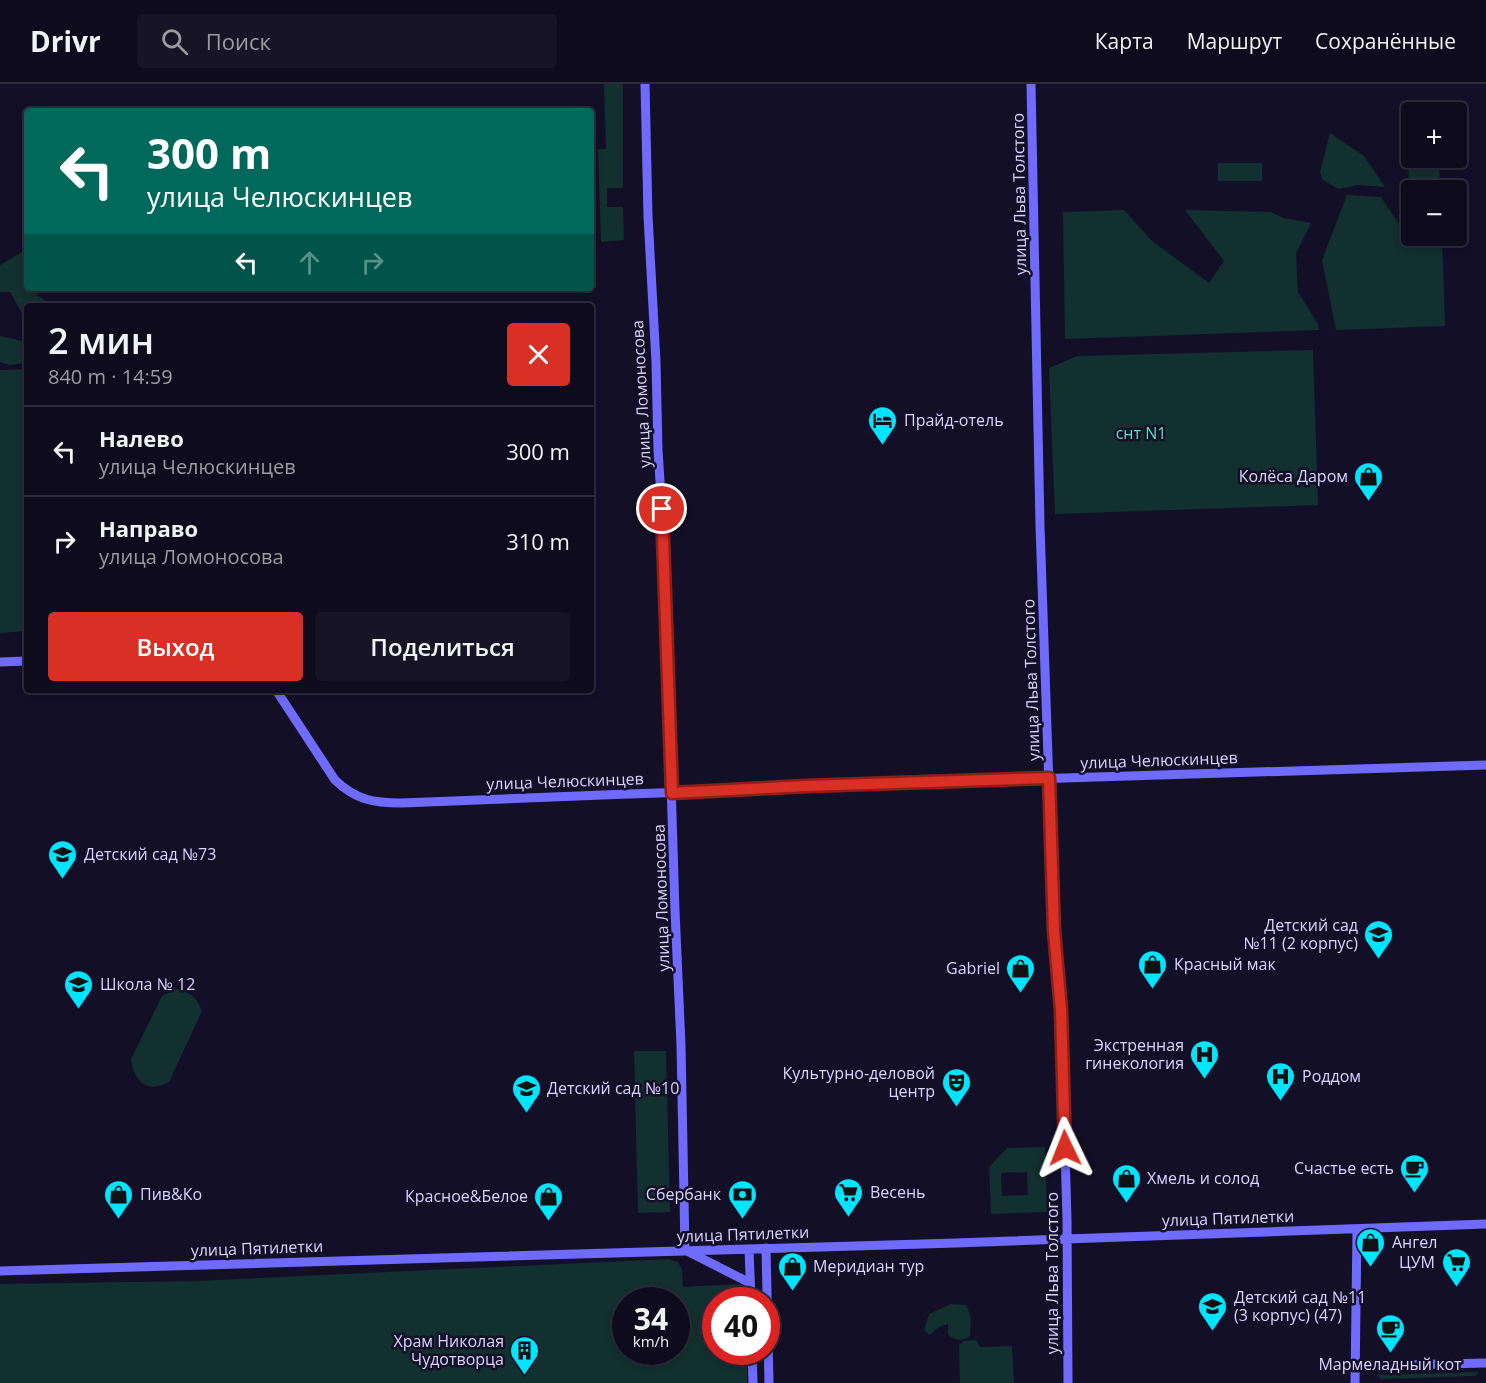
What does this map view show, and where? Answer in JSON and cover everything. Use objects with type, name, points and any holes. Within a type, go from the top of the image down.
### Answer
[{"type":"main road","name":"улица Льва Толстого","points":[[1031,84],[1040,525],[1054,931],[1061,1010],[1068,1383]]},
{"type":"main road","name":"улица Ломоносова","points":[[645,89],[648,226],[663,528],[681,1045],[685,1250]]},
{"type":"main road","points":[[0,662],[24,661]]},
{"type":"main road","name":"улица Челюскинцев","points":[[278,693],[335,780],[345,790],[375,802],[402,803],[806,786],[1486,765]]},
{"type":"main road","name":"улица Пятилетки","points":[[0,1271],[1486,1224]]},
{"type":"main road","points":[[1355,1383],[1357,1229]]},
{"type":"main road","points":[[766,1248],[767,1287]]},
{"type":"main road","points":[[749,1249],[750,1287]]},
{"type":"main road","points":[[685,1250],[750,1283]]},
{"type":"main road","points":[[1354,1366],[1486,1363]]},
{"type":"main road","points":[[752,1365],[753,1383]]},
{"type":"main road","points":[[769,1365],[769,1383]]},
{"type":"green space","points":[[604,84],[623,84],[623,188],[607,188],[607,207],[623,207],[624,240],[601,242],[598,149],[606,149]]},
{"type":"green space","points":[[1330,133],[1364,156],[1385,187],[1357,185],[1338,189],[1323,180],[1320,172]]},
{"type":"green space","points":[[1218,163],[1262,163],[1262,181],[1218,181]]},
{"type":"green space","points":[[1409,168],[1439,168],[1440,180],[1408,180]]},
{"type":"green space","points":[[1347,195],[1381,197],[1399,224],[1401,221],[1401,246],[1442,246],[1445,326],[1336,330],[1322,260]]},
{"type":"green space","points":[[1124,210],[1152,241],[1209,283],[1224,261],[1185,210],[1271,212],[1283,218],[1311,223],[1296,253],[1298,292],[1318,324],[1319,330],[1065,339],[1063,212]]},
{"type":"green space","points":[[24,251],[24,291],[42,291],[36,295],[50,303],[24,303],[24,317],[10,292],[0,292],[0,265]]},
{"type":"green space","points":[[0,336],[24,341],[24,363],[9,365],[0,362]]},
{"type":"green space","name":"снт N1","points":[[1313,350],[1318,505],[1055,514],[1049,368],[1077,356]]},
{"type":"green space","points":[[24,369],[24,631],[0,633],[0,370]]},
{"type":"green space","points":[[176,989],[192,996],[202,1011],[169,1082],[154,1087],[148,1086],[135,1074],[131,1059],[162,996]]},
{"type":"green space","points":[[634,1051],[666,1051],[670,1212],[638,1213]]},
{"type":"green space","points":[[1045,1147],[1047,1212],[991,1214],[989,1167],[1007,1148]],"holes":[[[1027,1172],[1028,1195],[1002,1196],[1001,1173]]]},
{"type":"green space","points":[[668,1259],[678,1262],[682,1269],[683,1287],[738,1284],[741,1287],[702,1287],[702,1365],[747,1365],[747,1383],[0,1383],[0,1284],[195,1281]]},
{"type":"green space","points":[[951,1304],[966,1305],[971,1317],[970,1336],[961,1340],[951,1337],[948,1335],[948,1324],[939,1327],[929,1335],[924,1330],[929,1314]]},
{"type":"green space","points":[[976,1340],[980,1347],[1012,1346],[1014,1383],[960,1383],[959,1345],[964,1341]]},
{"type":"green space","points":[[1479,1372],[1475,1376],[1381,1379],[1377,1375]]},
{"type":"place","name":"Прайд-отель","points":[[883,446]]},
{"type":"place","name":"Колёса Даром","points":[[1369,502]]},
{"type":"place","name":"Детский сад №73","points":[[63,880]]},
{"type":"place","name":"Детский сад №11 (2 корпус)","points":[[1379,960]]},
{"type":"place","name":"Красный мак","points":[[1153,990]]},
{"type":"place","name":"Gabriel","points":[[1021,994]]},
{"type":"place","name":"Школа № 12","points":[[79,1010]]},
{"type":"place","name":"Экстренная гинекология","points":[[1205,1080]]},
{"type":"place","name":"Роддом","points":[[1281,1102]]},
{"type":"place","name":"Культурно-деловой центр","points":[[956,1108]]},
{"type":"place","name":"Детский сад №10","points":[[526,1114]]},
{"type":"place","name":"Счастье есть","points":[[1415,1194]]},
{"type":"place","name":"Хмель и солод","points":[[1126,1204]]},
{"type":"place","name":"Весень","points":[[849,1218]]},
{"type":"place","name":"Пив&Ко","points":[[119,1220]]},
{"type":"place","name":"Сбербанк","points":[[742,1220]]},
{"type":"place","name":"Красное&Белое","points":[[549,1222]]},
{"type":"place","name":"Ангел","points":[[1371,1268]]},
{"type":"place","name":"ЦУМ","points":[[1456,1288]]},
{"type":"place","name":"Меридиан тур","points":[[792,1292]]},
{"type":"place","name":"Детский сад №11 (3 корпус) (47)","points":[[1213,1332]]},
{"type":"place","name":"Мармеладный кот","points":[[1390,1354]]},
{"type":"place","name":"Храм Николая Чудотворца","points":[[525,1376]]},
{"type":"route","points":[[662,509],[672,793],[1049,778],[1054,931],[1061,1010],[1065,1148]]}]
